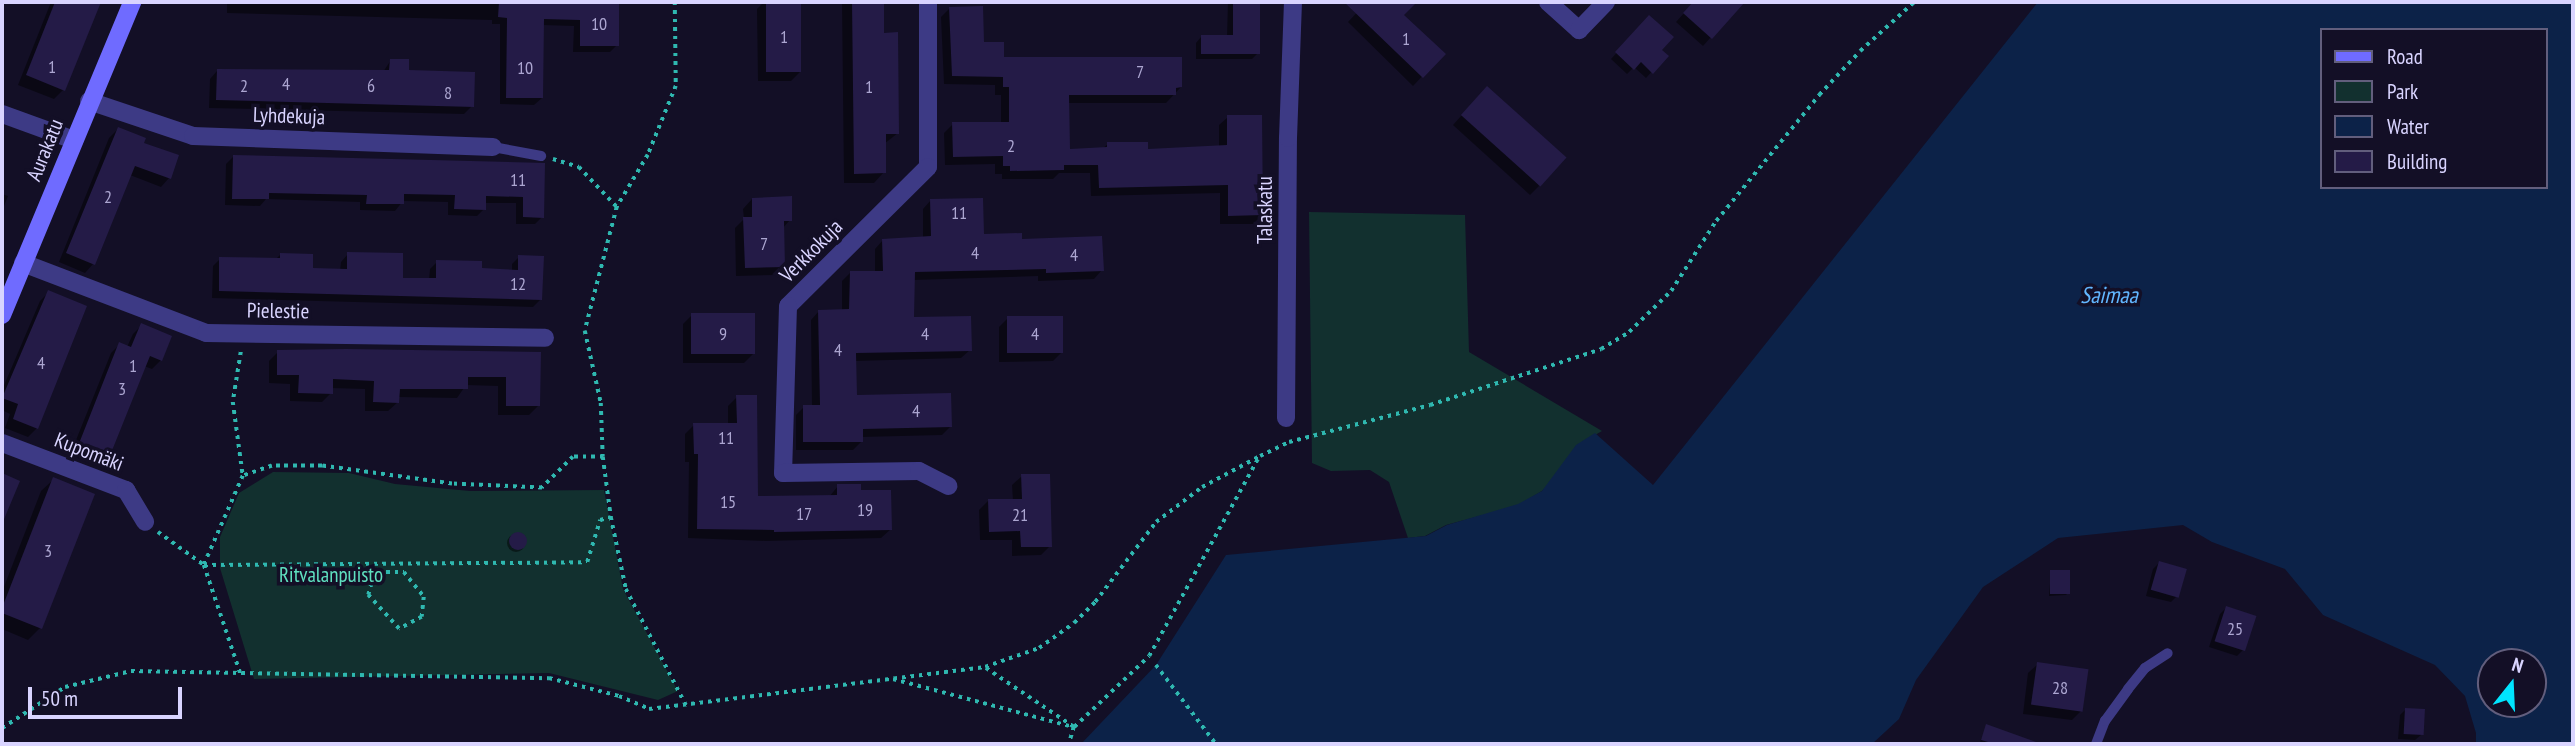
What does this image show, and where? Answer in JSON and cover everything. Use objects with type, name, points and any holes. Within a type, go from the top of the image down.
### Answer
[{"type":"street","name":"Aurakatu","points":[[2,315],[132,2]]},
{"type":"street","name":"Verkkokuja","points":[[928,2],[928,167],[788,306],[783,474],[919,471],[948,486]]},
{"type":"street","name":"Talaskatu","points":[[1286,418],[1288,138],[1293,2]]},
{"type":"street","points":[[1548,2],[1579,30],[1606,2]]},
{"type":"street","name":"Lyhdekuja","points":[[89,101],[193,136],[493,147]]},
{"type":"street","points":[[2,114],[74,140]]},
{"type":"street","name":"Pielestie","points":[[23,262],[206,332],[545,338]]},
{"type":"street","name":"Kupomäki","points":[[2,443],[125,490],[145,522]]},
{"type":"lane","points":[[493,147],[541,156]]},
{"type":"lane","points":[[2096,744],[2105,721],[2128,689],[2146,668],[2168,653]]},
{"type":"path","points":[[674,2],[676,86],[648,155],[617,207],[586,331],[601,403],[603,457],[611,517],[626,589],[686,706]]},
{"type":"path","points":[[2,728],[65,687],[131,671],[241,675],[549,678],[619,696],[649,709],[985,667],[1039,648],[1074,624],[1095,602],[1156,522],[1202,487],[1289,442],[1430,405],[1601,349],[1629,332],[1671,291],[1716,221],[1819,95],[1860,51],[1914,2]]},
{"type":"path","points":[[541,156],[579,167],[617,207]]},
{"type":"path","points":[[204,565],[243,476],[233,402],[244,333]]},
{"type":"path","points":[[1069,744],[1074,727],[1149,656],[1260,456]]},
{"type":"path","points":[[243,476],[272,466],[322,466],[452,484],[542,488],[573,457],[603,457]]},
{"type":"path","points":[[204,565],[587,562],[600,520],[611,517]]},
{"type":"path","points":[[145,522],[204,565],[241,675]]},
{"type":"path","points":[[384,563],[386,572]]},
{"type":"path","points":[[386,572],[404,572],[424,597],[422,617],[399,629],[368,595],[373,576],[386,572]]},
{"type":"path","points":[[1156,665],[1216,744]]},
{"type":"path","points":[[985,667],[1074,727]]},
{"type":"path","points":[[891,678],[1074,727]]},
{"type":"green space","points":[[1309,212],[1465,215],[1469,352],[1602,431],[1576,446],[1558,475],[1542,491],[1517,506],[1446,525],[1425,536],[1408,538],[1389,482],[1370,470],[1331,471],[1312,463]]},
{"type":"green space","name":"Ritvalanpuisto","points":[[273,472],[349,473],[395,484],[470,491],[604,490],[623,589],[678,691],[658,700],[549,673],[254,679],[220,568],[220,537],[239,493]]},
{"type":"water","name":"Saimaa","points":[[2038,2],[2573,2],[2573,744],[2476,744],[2476,733],[2465,696],[2435,665],[2323,615],[2285,569],[2212,542],[2183,525],[2058,538],[1983,587],[1916,680],[1899,719],[1872,744],[1081,744],[1156,665],[1226,555],[1426,536],[1447,525],[1518,504],[1542,491],[1576,445],[1595,433],[1653,485]]},
{"type":"building","points":[[55,2],[101,2],[65,91],[26,75]]},
{"type":"building","points":[[499,2],[619,2],[619,46],[580,46],[580,20],[544,19],[543,98],[506,98],[507,18],[498,17]]},
{"type":"building","points":[[766,2],[801,2],[801,72],[766,72]]},
{"type":"building","points":[[852,2],[884,2],[884,33],[898,32],[899,134],[886,134],[886,173],[854,174]]},
{"type":"building","points":[[1233,2],[1260,2],[1260,54],[1201,54],[1201,35],[1233,35]]},
{"type":"building","points":[[1344,2],[1417,2],[1404,15],[1446,54],[1423,78]]},
{"type":"building","points":[[1693,2],[1745,2],[1712,39],[1683,13]]},
{"type":"building","points":[[983,6],[984,42],[1004,42],[1004,57],[1182,57],[1182,87],[1176,88],[1176,95],[1069,95],[1070,149],[1107,147],[1107,142],[1148,142],[1148,149],[1227,145],[1227,115],[1262,115],[1263,215],[1228,216],[1228,185],[1099,188],[1098,165],[1064,165],[1064,170],[1010,171],[1010,166],[1003,166],[1003,156],[953,157],[952,122],[1009,122],[1009,87],[1003,87],[1003,77],[952,76],[949,7]]},
{"type":"building","points":[[1649,15],[1674,37],[1662,50],[1669,56],[1653,74],[1641,62],[1634,70],[1615,52]]},
{"type":"building","points":[[390,59],[409,59],[409,70],[475,72],[474,107],[216,100],[217,69],[389,70]]},
{"type":"building","points":[[1487,86],[1567,158],[1540,187],[1461,115]]},
{"type":"building","points":[[118,127],[146,138],[144,143],[179,155],[171,179],[135,166],[95,265],[66,253]]},
{"type":"building","points":[[233,155],[545,163],[544,218],[523,217],[523,197],[486,196],[486,210],[454,209],[455,195],[404,194],[404,204],[366,204],[367,195],[269,193],[269,199],[232,199]]},
{"type":"building","points":[[792,196],[792,221],[784,221],[785,267],[745,268],[743,217],[752,217],[752,198]]},
{"type":"building","points":[[983,198],[984,234],[1022,233],[1022,239],[1102,236],[1104,271],[1046,273],[1046,269],[915,272],[914,317],[971,316],[972,351],[856,353],[857,395],[951,393],[952,427],[863,429],[863,442],[803,442],[803,405],[820,405],[818,310],[849,309],[850,271],[883,271],[882,239],[931,236],[930,199]]},
{"type":"building","points":[[347,252],[403,253],[403,278],[436,278],[436,260],[482,261],[482,268],[518,270],[518,255],[544,256],[542,300],[219,291],[219,257],[280,258],[280,253],[313,254],[313,268],[347,269]]},
{"type":"building","points":[[48,290],[87,306],[38,429],[13,419],[18,404],[2,398]]},
{"type":"building","points":[[691,313],[755,313],[755,354],[691,354]]},
{"type":"building","points":[[1007,316],[1063,316],[1063,353],[1007,353]]},
{"type":"building","points":[[141,323],[172,336],[162,361],[150,356],[109,458],[78,446],[119,342],[131,347]]},
{"type":"building","points":[[277,350],[541,352],[540,406],[506,406],[506,377],[468,377],[468,389],[400,389],[399,403],[373,402],[374,381],[333,379],[333,394],[298,393],[299,375],[277,375]]},
{"type":"building","points":[[736,395],[757,395],[758,496],[837,495],[837,484],[861,484],[861,490],[891,490],[892,530],[774,532],[697,529],[698,454],[694,454],[693,423],[737,423]]},
{"type":"building","points":[[2,473],[20,481],[2,524]]},
{"type":"building","points":[[1021,474],[1050,474],[1052,547],[1021,547],[1020,531],[989,532],[988,499],[1022,499]]},
{"type":"building","points":[[53,477],[95,494],[42,629],[2,613],[2,608]]},
{"type":"building","points":[[518,532],[524,535],[527,541],[524,547],[518,550],[512,547],[509,541],[512,535]]},
{"type":"building","points":[[2159,561],[2187,569],[2179,598],[2151,590]]},
{"type":"building","points":[[2050,570],[2070,570],[2070,594],[2050,594]]},
{"type":"building","points":[[2226,606],[2256,616],[2245,651],[2215,641]]},
{"type":"building","points":[[2037,662],[2088,669],[2083,712],[2031,705]]},
{"type":"building","points":[[2405,708],[2425,709],[2424,735],[2404,734]]},
{"type":"building","points":[[1986,724],[2036,744],[1995,744],[1981,740]]}]
